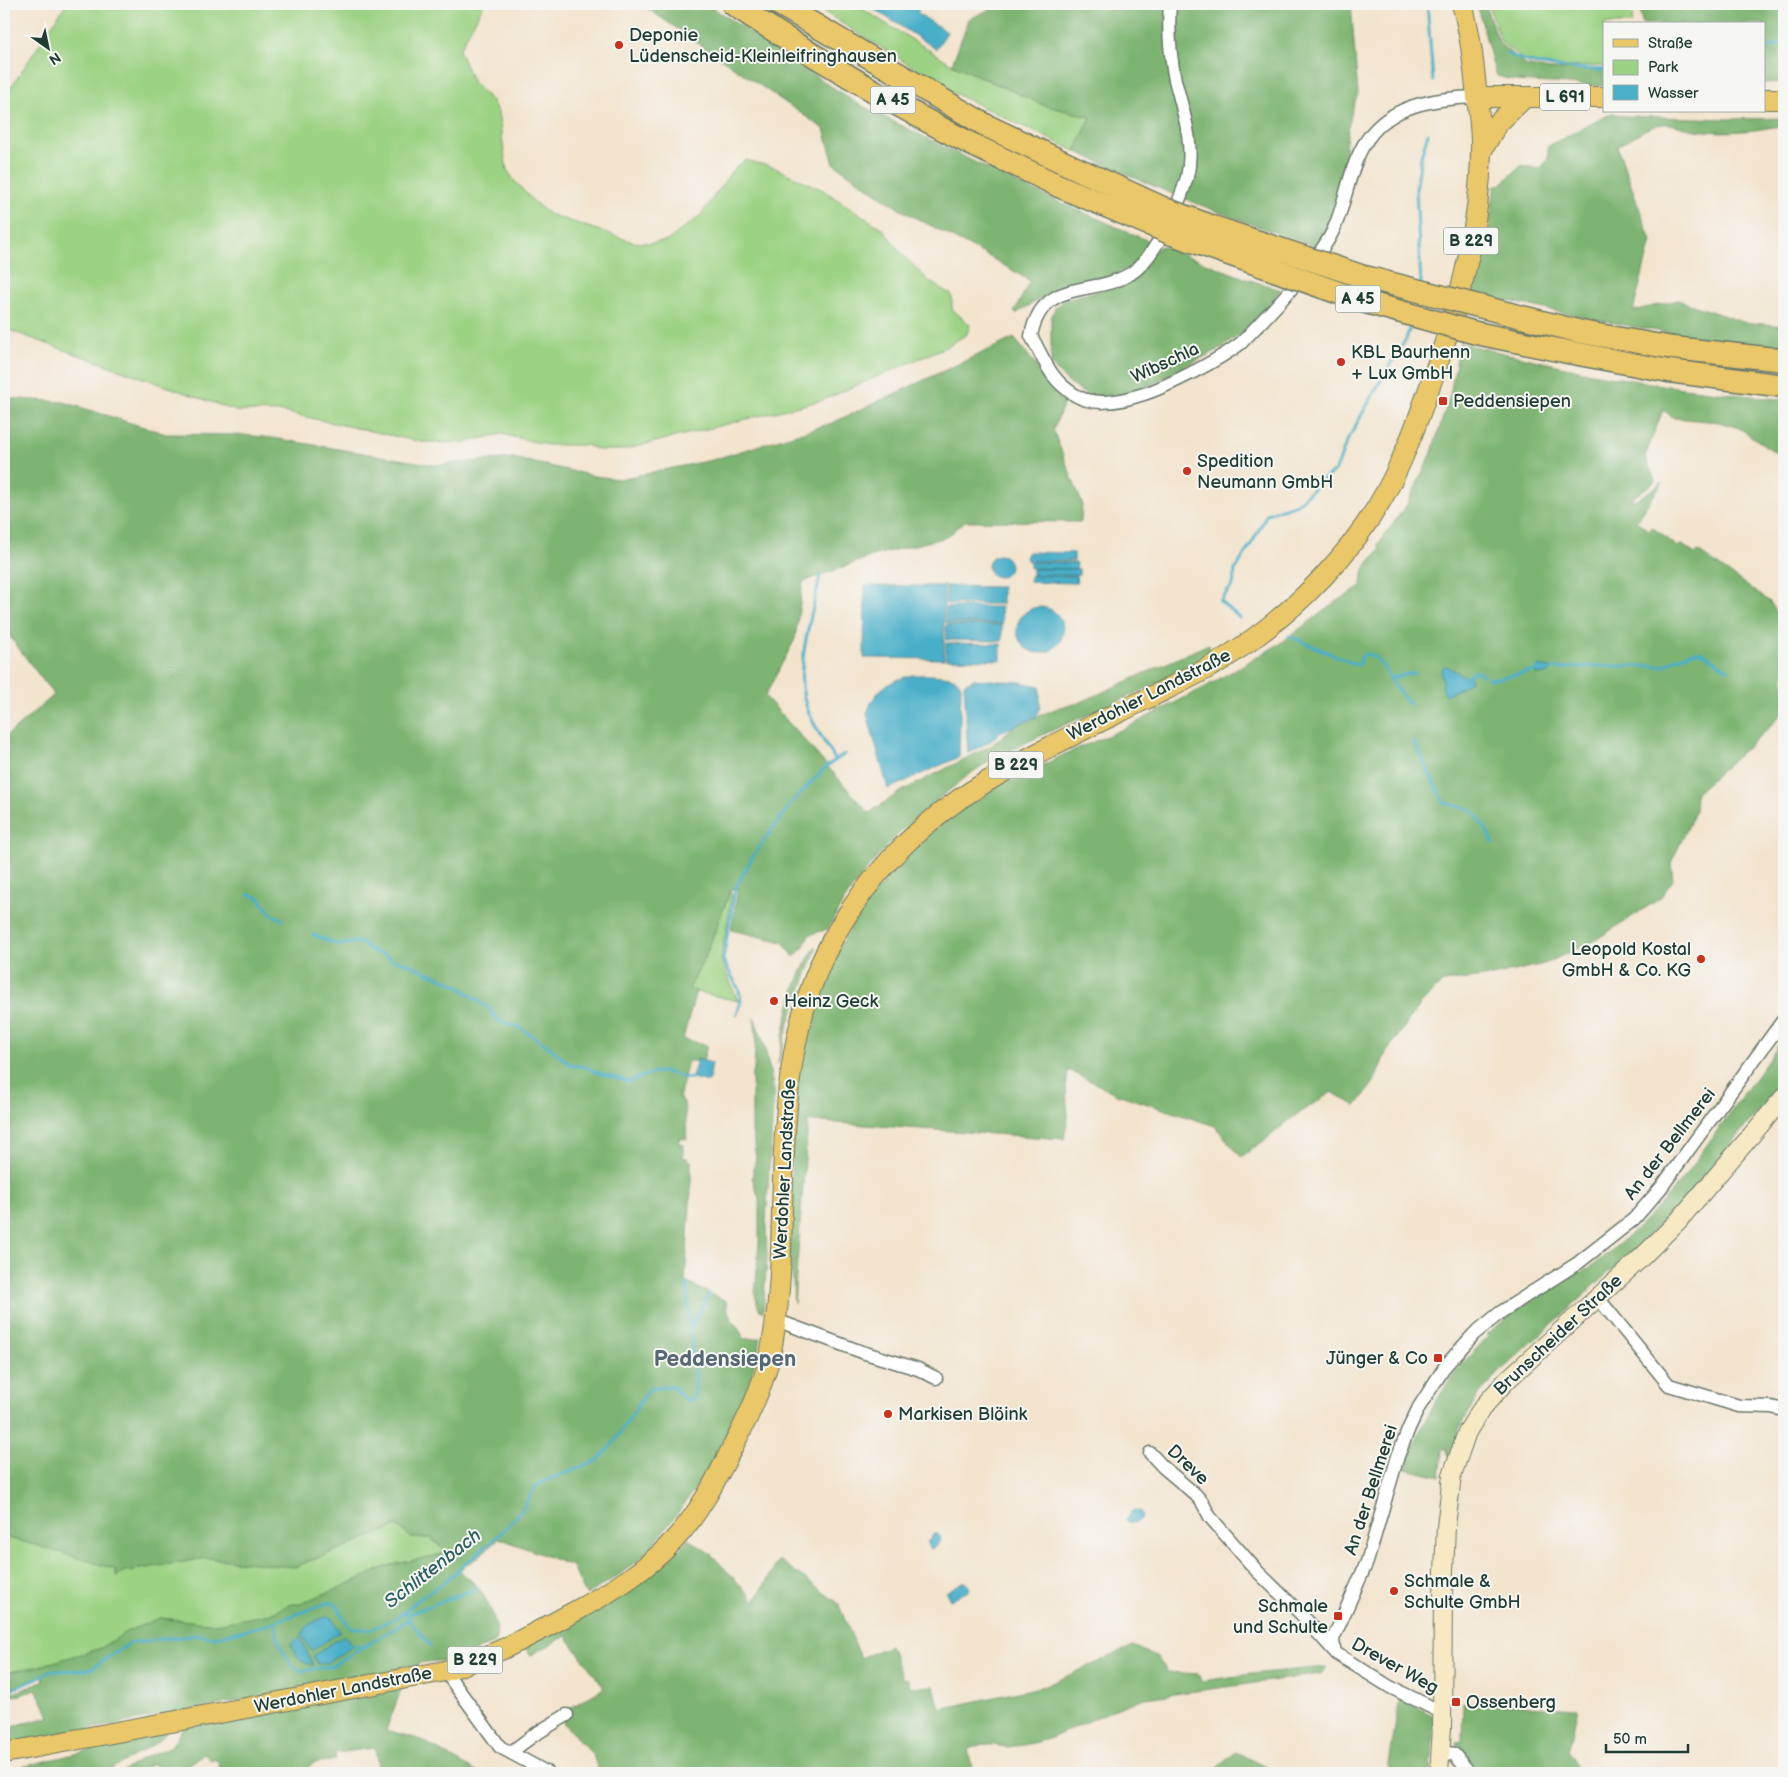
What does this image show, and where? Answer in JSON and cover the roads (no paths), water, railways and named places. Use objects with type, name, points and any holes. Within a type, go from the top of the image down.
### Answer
[{"type":"highway","name":"A 45","points":[[732,4],[887,98],[972,144],[1059,186],[1175,235],[1362,301],[1476,333],[1669,371],[1784,386]]},
{"type":"highway","name":"A 45","points":[[779,4],[987,126],[1157,205],[1205,224],[1361,276],[1581,332],[1672,348],[1784,360]]},
{"type":"main road","name":"B 229","points":[[1462,4],[1472,51],[1476,97]]},
{"type":"main road","name":"L 691","points":[[1476,97],[1603,96]]},
{"type":"main road","name":"Werdohler Landstraße","points":[[4,1753],[445,1671],[500,1650],[604,1595],[641,1571],[673,1541],[700,1507],[718,1477],[757,1398],[769,1358],[776,1320],[781,1248],[783,1141],[787,1091],[793,1054],[802,1016],[819,968],[848,914],[887,861],[930,822],[974,789],[1046,748],[1194,675],[1224,658],[1256,637],[1291,608],[1322,579],[1340,558],[1372,514],[1401,462],[1430,385],[1464,280],[1476,217],[1481,152],[1476,97]]},
{"type":"main road","name":"B 229","points":[[1481,152],[1497,124],[1525,97]]},
{"type":"main road","points":[[1766,99],[1784,99]]},
{"type":"main road","name":"Brunscheider Straße","points":[[1439,1773],[1446,1527],[1452,1476],[1467,1432],[1494,1392],[1598,1298],[1679,1220],[1784,1097]]},
{"type":"street","name":"Wibschla","points":[[1170,4],[1170,49],[1189,140],[1189,164],[1180,197],[1157,244],[1132,273],[1114,282],[1071,290],[1060,295],[1042,310],[1033,323],[1031,336],[1045,366],[1064,387],[1089,401],[1110,401],[1137,397],[1195,370],[1241,342],[1289,293],[1322,249],[1335,227],[1362,146],[1373,132],[1387,118],[1399,111],[1425,103],[1476,97]]},
{"type":"street","name":"An der Bellmerei","points":[[1334,1649],[1333,1639],[1367,1562],[1403,1442],[1420,1407],[1446,1365],[1474,1334],[1501,1312],[1578,1263],[1634,1218],[1660,1189],[1784,1020]]},
{"type":"street","points":[[1598,1298],[1669,1385],[1739,1406],[1770,1407],[1784,1410]]},
{"type":"street","points":[[776,1320],[862,1352],[918,1369],[936,1378]]},
{"type":"street","name":"Dreve","points":[[1150,1453],[1163,1467],[1189,1488],[1202,1502],[1210,1517],[1258,1571],[1334,1649]]},
{"type":"street","name":"Drever Weg","points":[[1334,1649],[1337,1654],[1382,1683],[1441,1712]]},
{"type":"street","points":[[445,1671],[500,1746],[548,1773]]},
{"type":"street","points":[[511,1752],[534,1735],[567,1715]]},
{"type":"street","points":[[1441,1752],[1454,1754],[1470,1773]]},
{"type":"water","points":[[866,4],[911,4],[919,9],[917,13],[947,32],[936,49]]},
{"type":"water","points":[[1028,552],[1074,553],[1074,561],[1028,561],[1025,557]]},
{"type":"water","points":[[999,555],[1007,558],[1010,566],[1007,574],[999,577],[991,574],[988,566],[991,558]]},
{"type":"water","points":[[1030,562],[1077,563],[1076,569],[1030,568]]},
{"type":"water","points":[[1032,569],[1079,569],[1079,575],[1032,575]]},
{"type":"water","points":[[1030,576],[1076,576],[1077,583],[1030,582]]},
{"type":"water","points":[[865,586],[944,586],[944,659],[864,658]]},
{"type":"water","points":[[946,586],[1002,587],[1002,604],[946,604]]},
{"type":"water","points":[[946,607],[1001,607],[1002,624],[946,623]]},
{"type":"water","points":[[1040,607],[1053,611],[1059,617],[1063,630],[1059,643],[1053,649],[1040,653],[1027,649],[1021,643],[1017,630],[1021,617],[1027,611]]},
{"type":"water","points":[[946,625],[1002,625],[1002,641],[946,640]]},
{"type":"water","points":[[946,643],[1001,644],[1001,660],[946,659]]},
{"type":"water","points":[[1446,666],[1470,678],[1471,681],[1445,695],[1441,674],[1443,667]]},
{"type":"water","points":[[1537,667],[1553,669],[1547,674],[1537,675],[1534,671]]},
{"type":"water","points":[[913,675],[936,675],[953,678],[961,686],[959,757],[888,789],[867,714],[878,692],[890,683]]},
{"type":"water","points":[[974,679],[1019,682],[1040,686],[1040,709],[1036,717],[1000,732],[991,741],[968,753],[964,684]]},
{"type":"water","points":[[697,1059],[712,1063],[709,1082],[692,1078]]},
{"type":"water","points":[[1132,1511],[1140,1511],[1141,1520],[1130,1523],[1126,1520]]},
{"type":"water","points":[[934,1534],[938,1534],[941,1540],[931,1549],[927,1543]]},
{"type":"water","points":[[966,1582],[970,1588],[968,1591],[950,1600],[946,1592]]},
{"type":"water","points":[[325,1617],[331,1617],[340,1632],[311,1651],[302,1635],[308,1626]]},
{"type":"water","points":[[344,1635],[353,1646],[327,1663],[318,1664],[313,1656]]},
{"type":"water","points":[[300,1637],[313,1665],[304,1662],[296,1655],[291,1644]]},
{"type":"waterway","name":"Schlittenbach","points":[[1427,4],[1433,81]]},
{"type":"waterway","points":[[1766,48],[1784,44]]},
{"type":"waterway","points":[[1507,54],[1542,65],[1603,70]]},
{"type":"waterway","name":"Schlittenbach","points":[[1421,284],[1416,190],[1421,157],[1428,133]]},
{"type":"waterway","name":"Schlittenbach","points":[[1240,618],[1220,601],[1233,585],[1235,570],[1267,514],[1297,504],[1336,470],[1346,443],[1406,339],[1411,324]]},
{"type":"waterway","points":[[820,576],[805,646],[802,686],[803,696],[810,715],[819,734],[835,759]]},
{"type":"waterway","points":[[1289,636],[1357,665],[1365,654],[1374,656],[1390,678],[1414,673]]},
{"type":"waterway","points":[[1553,669],[1591,666],[1664,666],[1675,659],[1693,652],[1702,652],[1729,670]]},
{"type":"waterway","points":[[1466,678],[1475,671],[1483,675]]},
{"type":"waterway","points":[[1488,678],[1492,679],[1534,671]]},
{"type":"waterway","points":[[1390,678],[1410,704]]},
{"type":"waterway","points":[[1414,742],[1443,801],[1472,810],[1493,843]]},
{"type":"waterway","name":"Schlittenbach","points":[[737,1014],[741,1001],[739,990],[723,960],[735,889],[753,856],[791,803],[827,766],[845,754]]},
{"type":"waterway","points":[[249,894],[259,898],[271,914],[283,920]]},
{"type":"waterway","points":[[313,935],[339,945],[362,943],[372,951],[457,985],[488,1008],[500,1022],[519,1027],[549,1047],[571,1065],[586,1067],[595,1072],[629,1082],[656,1072],[692,1078]]},
{"type":"waterway","name":"Schlittenbach","points":[[4,1690],[22,1685],[47,1673],[91,1669],[130,1643],[197,1635],[216,1637],[266,1625],[331,1602],[337,1606],[349,1627],[369,1630],[398,1617],[416,1601],[443,1583],[499,1535],[522,1510],[535,1487],[544,1481],[597,1461],[614,1442],[649,1389],[672,1386],[687,1401],[694,1398],[696,1376],[691,1341],[687,1284]]},
{"type":"waterway","points":[[692,1327],[709,1294]]},
{"type":"waterway","points":[[403,1614],[411,1613],[478,1588]]},
{"type":"waterway","points":[[275,1623],[279,1642],[284,1653],[293,1666],[302,1671],[332,1666],[400,1625],[408,1619],[411,1613]]},
{"type":"waterway","points":[[408,1619],[430,1645]]},
{"type":"waterway","points":[[353,1646],[363,1646]]},
{"type":"place","name":"Deponie Lüdenscheid-Kleinleifringhausen","points":[[619,45]]},
{"type":"place","name":"KBL Baurhenn + Lux GmbH","points":[[1341,362]]},
{"type":"place","name":"Peddensiepen","points":[[1443,401]]},
{"type":"place","name":"Spedition Neumann GmbH","points":[[1187,471]]},
{"type":"place","name":"Leopold Kostal GmbH & Co. KG","points":[[1701,959]]},
{"type":"place","name":"Heinz Geck","points":[[774,1001]]},
{"type":"place","name":"Jünger & Co","points":[[1438,1358]]},
{"type":"place","name":"Markisen Blöink","points":[[888,1414]]},
{"type":"place","name":"Schmale & Schulte GmbH","points":[[1394,1591]]},
{"type":"place","name":"Schmale und Schulte","points":[[1338,1616]]},
{"type":"place","name":"Ossenberg","points":[[1456,1702]]},
{"type":"district","name":"Peddensiepen","points":[[725,1359]]}]
